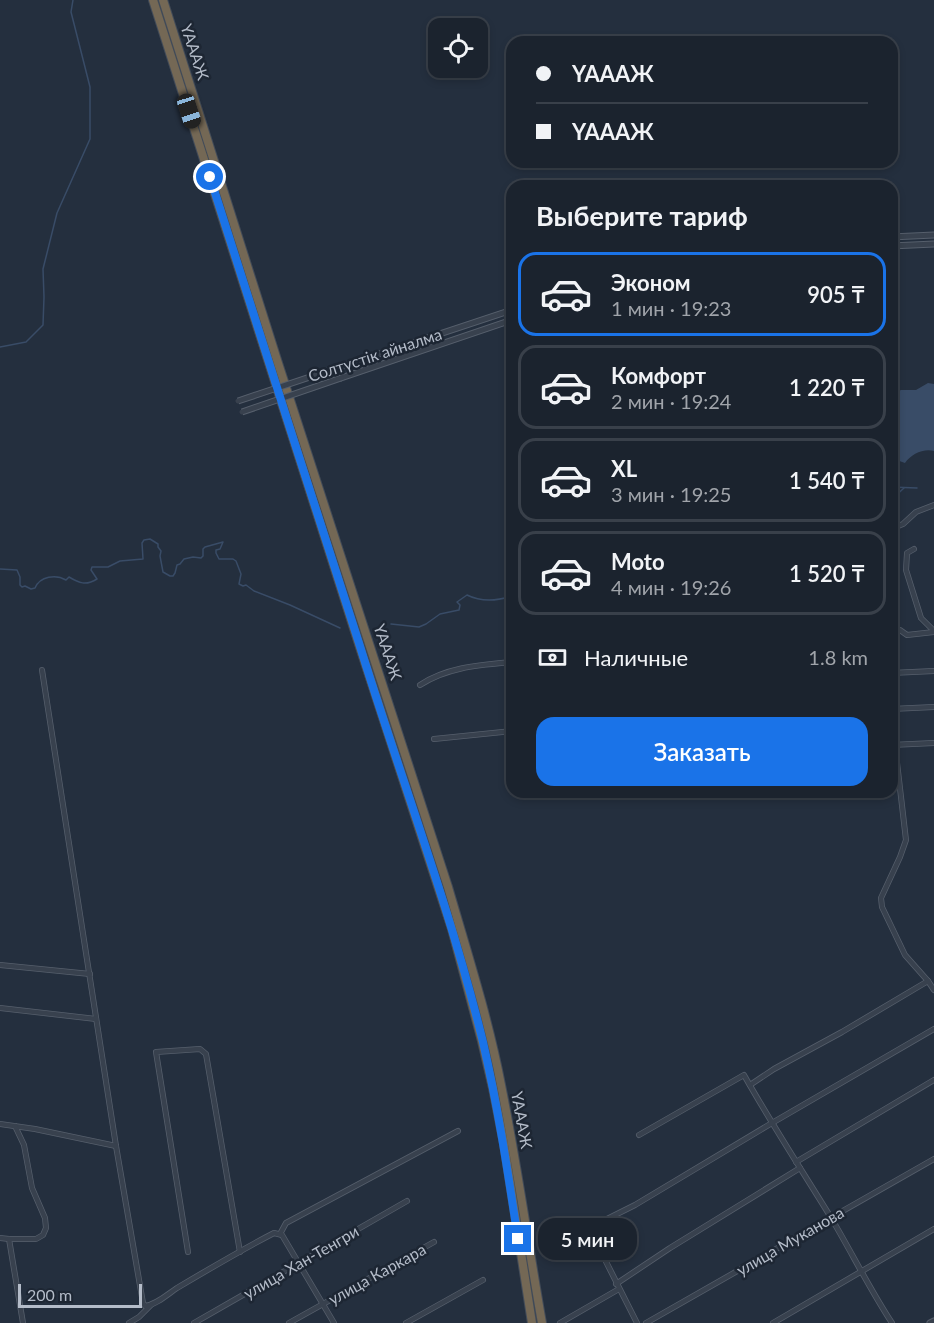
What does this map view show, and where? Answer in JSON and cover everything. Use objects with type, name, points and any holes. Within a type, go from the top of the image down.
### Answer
[{"type":"highway","name":"ҮАААЖ","points":[[153,0],[452,929],[482,1041],[504,1144],[532,1323]]},
{"type":"highway","name":"ҮАААЖ","points":[[163,0],[451,898],[489,1030],[501,1084],[542,1323]]},
{"type":"street","points":[[898,237],[934,235]]},
{"type":"street","points":[[898,246],[934,244]]},
{"type":"street","name":"Солтүстік айналма","points":[[238,401],[506,312]]},
{"type":"street","name":"Солтүстік айналма","points":[[242,412],[506,322]]},
{"type":"street","points":[[349,364],[352,374]]},
{"type":"street","points":[[898,526],[916,512],[934,505]]},
{"type":"street","points":[[914,549],[907,553],[906,570],[921,618],[934,631]]},
{"type":"street","points":[[898,630],[907,635],[934,631]]},
{"type":"street","points":[[420,685],[452,670],[506,662]]},
{"type":"street","points":[[42,670],[142,1299],[145,1306],[151,1305]]},
{"type":"street","points":[[898,673],[934,671]]},
{"type":"street","points":[[898,710],[934,707]]},
{"type":"street","points":[[434,739],[506,732]]},
{"type":"street","points":[[898,745],[934,743]]},
{"type":"street","points":[[898,782],[906,840],[881,898],[882,907],[905,955],[934,990]]},
{"type":"street","points":[[0,965],[90,974]]},
{"type":"street","points":[[750,1085],[928,981]]},
{"type":"street","points":[[0,1008],[96,1019]]},
{"type":"street","points":[[542,1246],[589,1228],[635,1205],[934,1029]]},
{"type":"street","points":[[188,1252],[156,1052],[200,1049],[206,1054],[240,1252]]},
{"type":"street","points":[[639,1136],[744,1075],[892,1323]]},
{"type":"street","points":[[796,1162],[934,1080]]},
{"type":"street","points":[[0,1124],[116,1146]]},
{"type":"street","points":[[0,1238],[36,1239],[43,1235],[46,1228],[45,1218],[32,1188],[24,1145],[15,1126]]},
{"type":"street","points":[[280,1234],[286,1223],[458,1131]]},
{"type":"street","name":"улица Муканова","points":[[646,1323],[934,1159]]},
{"type":"street","points":[[560,1323],[618,1286],[670,1248],[800,1168]]},
{"type":"street","name":"улица Хан-Тенгри","points":[[194,1323],[407,1201]]},
{"type":"street","points":[[589,1228],[637,1323]]},
{"type":"street","points":[[772,1323],[934,1229]]},
{"type":"street","points":[[129,1323],[167,1294],[274,1233],[282,1235],[334,1323]]},
{"type":"street","points":[[9,1239],[23,1323]]},
{"type":"street","name":"улица Каркара","points":[[289,1323],[434,1242]]},
{"type":"street","points":[[406,1323],[483,1280]]},
{"type":"water","points":[[928,383],[934,384],[934,451],[918,452],[905,463],[898,460],[898,392],[916,390]]},
{"type":"waterway","points":[[0,347],[26,342],[43,325],[43,269],[57,213],[90,139],[90,87],[71,12],[73,0]]},
{"type":"waterway","points":[[898,487],[917,488]]},
{"type":"waterway","points":[[898,494],[904,488]]},
{"type":"waterway","points":[[0,569],[17,570],[20,585],[31,589],[44,579],[53,577],[66,580],[69,577],[86,583],[97,579],[91,570],[92,567],[108,567],[120,561],[143,559],[142,543],[150,539],[158,544],[161,551],[163,572],[173,576],[177,565],[184,559],[201,558],[205,547],[223,542],[216,553],[219,559],[236,561],[241,574],[239,584],[246,585],[254,591],[340,628]]},
{"type":"waterway","points":[[391,624],[419,627],[440,614],[459,610],[460,605],[457,602],[467,595],[489,600],[506,598]]},
{"type":"route","points":[[210,177],[452,929],[493,1088],[518,1239]]}]
